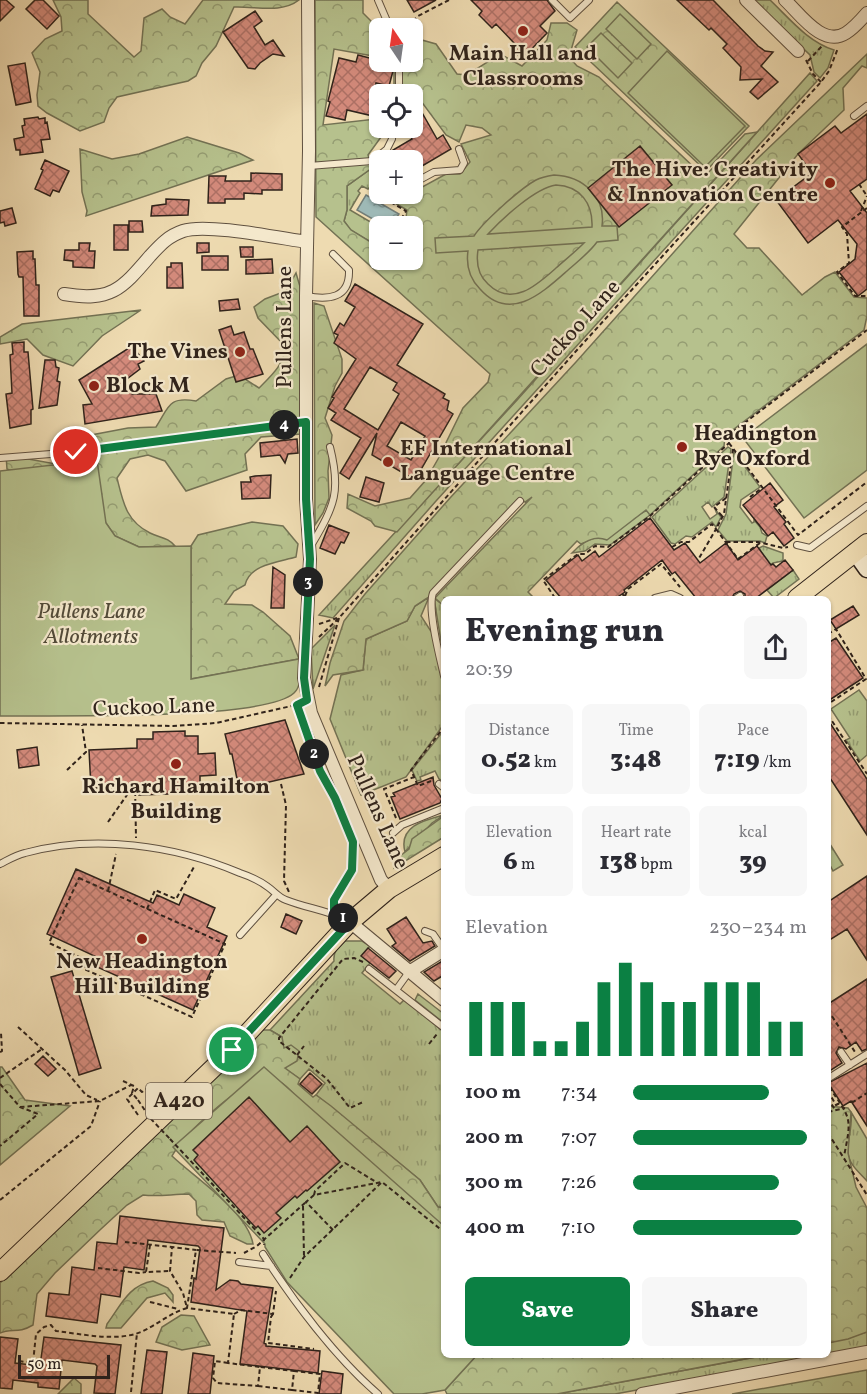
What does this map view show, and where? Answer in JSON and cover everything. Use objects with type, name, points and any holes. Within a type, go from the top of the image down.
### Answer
[{"type":"main road","points":[[799,596],[861,548]]},
{"type":"main road","name":"A420","points":[[0,1272],[232,1050],[342,918],[441,858]]},
{"type":"street","name":"Pullens Lane","points":[[308,0],[306,499],[310,547],[304,678],[311,713],[381,880],[389,889]]},
{"type":"street","points":[[746,0],[798,51]]},
{"type":"street","points":[[785,0],[818,32],[831,37],[848,32],[867,13]]},
{"type":"street","points":[[64,294],[90,297],[122,287],[162,242],[183,231],[204,229],[307,242]]},
{"type":"street","points":[[861,548],[867,569]]},
{"type":"street","points":[[342,918],[441,998]]},
{"type":"street","points":[[409,972],[441,952]]},
{"type":"street","points":[[642,1394],[867,1352]]},
{"type":"lane","points":[[378,0],[386,18]]},
{"type":"lane","points":[[552,0],[570,18],[589,0]]},
{"type":"lane","points":[[854,116],[867,106]]},
{"type":"lane","points":[[423,178],[434,172],[460,170],[464,163],[459,149]]},
{"type":"lane","points":[[309,166],[369,162]]},
{"type":"lane","points":[[306,296],[325,299],[335,297],[345,288],[349,270],[333,254]]},
{"type":"lane","points":[[310,547],[334,500],[336,488],[330,447]]},
{"type":"lane","points":[[0,458],[76,452]]},
{"type":"lane","points":[[441,660],[433,617],[431,598],[433,593],[520,501]]},
{"type":"lane","points":[[797,545],[810,548],[867,507]]},
{"type":"lane","points":[[393,833],[400,827],[441,809]]},
{"type":"lane","points":[[0,864],[24,853],[83,843],[136,846],[199,859],[239,873],[268,887],[276,895],[342,918]]},
{"type":"lane","points":[[240,935],[276,895]]},
{"type":"lane","points":[[425,931],[433,934],[441,946]]},
{"type":"lane","points":[[369,969],[441,1025]]},
{"type":"lane","points":[[396,990],[409,972]]},
{"type":"lane","points":[[841,1052],[850,1065]]},
{"type":"lane","points":[[831,1080],[867,1054]]},
{"type":"lane","points":[[263,1254],[283,1285],[356,1375],[378,1394]]},
{"type":"lane","points":[[239,1262],[271,1266]]},
{"type":"path","points":[[416,18],[449,0]]},
{"type":"path","points":[[821,82],[813,74],[807,61],[831,37]]},
{"type":"path","name":"Cuckoo Lane","points":[[304,651],[339,618],[577,350],[821,82],[833,61]]},
{"type":"path","points":[[859,184],[867,196],[860,214]]},
{"type":"path","points":[[394,204],[406,211],[403,216]]},
{"type":"path","points":[[867,208],[842,227],[847,234],[849,263],[837,272],[855,296],[867,296]]},
{"type":"path","points":[[554,596],[543,580],[578,554],[585,554],[595,546],[608,547],[650,516],[729,444],[730,434],[866,330],[867,323]]},
{"type":"path","points":[[76,452],[306,422]]},
{"type":"path","points":[[729,444],[798,535],[867,482]]},
{"type":"path","points":[[698,560],[723,517],[733,449]]},
{"type":"path","points":[[750,497],[762,488]]},
{"type":"path","points":[[723,517],[714,507],[726,498]]},
{"type":"path","points":[[672,547],[681,542],[689,542],[712,524],[738,559],[760,543]]},
{"type":"path","points":[[726,542],[760,543],[783,548],[797,545]]},
{"type":"path","points":[[748,542],[748,551]]},
{"type":"path","points":[[625,596],[628,589],[662,564],[682,590]]},
{"type":"path","points":[[305,628],[339,618]]},
{"type":"path","name":"Cuckoo Lane","points":[[311,713],[339,618]]},
{"type":"path","points":[[831,632],[836,629],[866,679],[831,703]]},
{"type":"path","name":"Cuckoo Lane","points":[[0,723],[173,726],[216,723],[297,705],[307,700]]},
{"type":"path","points":[[831,720],[867,774]]},
{"type":"path","points":[[67,770],[86,752],[82,725]]},
{"type":"path","points":[[441,731],[411,770],[418,786],[432,780],[441,785]]},
{"type":"path","points":[[315,757],[325,780]]},
{"type":"path","points":[[400,827],[384,789],[414,777]]},
{"type":"path","points":[[108,822],[135,784],[136,846]]},
{"type":"path","points":[[281,784],[286,805],[284,881],[294,902]]},
{"type":"path","points":[[342,918],[334,900],[352,870],[353,842]]},
{"type":"path","points":[[108,891],[117,845]]},
{"type":"path","points":[[147,909],[155,890],[176,899],[199,859]]},
{"type":"path","points":[[79,878],[147,909],[225,944],[192,1017],[84,969],[88,961],[49,944],[79,878]]},
{"type":"path","points":[[363,1102],[350,1108],[327,1080],[279,1041],[279,1038],[343,959],[348,957],[359,959],[369,969]]},
{"type":"path","points":[[831,1015],[857,1054]]},
{"type":"path","points":[[18,1027],[65,1070],[86,1095],[100,1101]]},
{"type":"path","points":[[429,1044],[441,1029]]},
{"type":"path","points":[[0,1052],[2,1051],[1,1033]]},
{"type":"path","points":[[297,1056],[304,1046]]},
{"type":"path","points":[[0,1078],[42,1049]]},
{"type":"path","points":[[123,1081],[134,1086],[132,1093]]},
{"type":"path","points":[[0,1083],[20,1107],[38,1114],[0,1146]]},
{"type":"path","points":[[138,1115],[127,1099],[132,1093],[138,1088],[142,1092],[154,1084],[162,1092]]},
{"type":"path","points":[[20,1107],[100,1101],[131,1085]]},
{"type":"path","points":[[831,1086],[845,1108],[849,1123],[844,1156]]},
{"type":"path","points":[[132,1093],[150,1118],[264,1239],[263,1254]]},
{"type":"path","points":[[852,1101],[867,1093]]},
{"type":"path","points":[[831,1096],[836,1105],[840,1102]]},
{"type":"path","points":[[0,1200],[91,1126],[100,1101]]},
{"type":"path","points":[[831,1103],[835,1110]]},
{"type":"path","points":[[831,1111],[845,1108]]},
{"type":"path","points":[[831,1137],[867,1195]]},
{"type":"path","points":[[125,1242],[243,1254],[303,1205],[345,1163],[377,1183]]},
{"type":"path","points":[[314,1195],[382,1182]]},
{"type":"path","points":[[283,1285],[304,1257],[382,1182]]},
{"type":"path","points":[[382,1182],[441,1230]]},
{"type":"path","points":[[306,1202],[333,1230]]},
{"type":"path","points":[[303,1205],[304,1257]]},
{"type":"path","points":[[146,1272],[150,1245]]},
{"type":"path","points":[[172,1247],[170,1271],[183,1293],[188,1308]]},
{"type":"path","points":[[188,1308],[196,1250]]},
{"type":"path","points":[[98,1268],[139,1274],[170,1271]]},
{"type":"path","points":[[278,1277],[268,1343],[314,1349]]},
{"type":"path","points":[[150,1302],[181,1310]]},
{"type":"path","points":[[19,1361],[33,1363],[36,1334],[44,1327],[51,1325],[56,1331],[113,1336],[138,1333],[188,1308],[234,1314],[240,1310],[273,1314]]},
{"type":"path","points":[[228,1363],[234,1314]]},
{"type":"path","points":[[131,1392],[138,1333]]},
{"type":"path","points":[[215,1361],[228,1363],[320,1374],[318,1393],[217,1383],[213,1378],[215,1361]]},
{"type":"path","points":[[258,1386],[260,1367]]},
{"type":"path","points":[[292,1390],[294,1371]]},
{"type":"green space","points":[[53,0],[88,0],[88,14],[134,57],[141,51],[144,18],[162,9],[170,17],[185,24],[203,0],[299,0],[276,8],[234,7],[216,46],[202,63],[196,76],[188,81],[117,97],[109,108],[104,122],[80,131],[38,106],[40,72],[32,53],[45,39],[62,31],[61,17]]},
{"type":"green space","points":[[315,0],[363,0],[363,13],[369,19],[369,55],[334,49],[323,125],[369,120],[369,138],[380,138],[372,150],[369,150],[369,170],[347,186],[347,210],[344,221],[351,230],[369,241],[369,265],[316,217]]},
{"type":"green space","points":[[752,0],[770,0],[808,36],[834,50],[828,68],[820,78],[814,72],[810,55]]},
{"type":"green space","points":[[617,2],[749,126],[706,171],[575,47]]},
{"type":"green space","points":[[620,14],[651,44],[637,59],[606,29]]},
{"type":"green space","points":[[551,23],[567,23],[577,30],[569,57],[577,66],[599,77],[699,172],[707,174],[745,134],[757,132],[397,532],[375,526],[371,521],[347,508],[348,494],[375,506],[410,498],[426,480],[463,408],[488,382],[490,374],[375,270],[423,270],[423,216],[406,216],[407,210],[396,204],[423,204],[423,187],[446,174],[460,174],[470,162],[461,144],[491,135],[482,128],[466,125],[459,142],[446,135],[423,104],[423,84],[394,84],[394,72],[423,72],[423,40],[436,44],[457,74],[467,75],[500,54],[522,66],[547,40]]},
{"type":"green space","points":[[601,33],[632,63],[618,78],[587,47]]},
{"type":"green space","points":[[667,51],[745,126],[705,167],[628,93]]},
{"type":"green space","points":[[867,54],[867,68],[862,66],[843,88],[844,110],[798,154],[734,234],[747,248],[759,248],[802,295],[835,272],[854,297],[867,298],[864,330],[725,436],[724,446],[650,515],[646,510],[607,540],[600,538],[581,544],[577,541],[528,592],[532,596],[441,596],[441,603],[435,598],[532,497],[525,502],[520,498],[431,592],[429,597],[415,606],[407,621],[366,639],[363,670],[333,675],[325,686],[344,621],[365,594],[756,160]]},
{"type":"green space","points":[[810,73],[817,81],[436,501],[333,618],[319,615],[518,399]]},
{"type":"green space","points":[[187,137],[239,153],[253,160],[86,216],[87,211],[82,192],[80,149],[112,159],[139,154]]},
{"type":"green space","points":[[369,170],[369,188],[362,186],[350,210],[369,221],[369,241],[350,230],[344,221],[347,210],[347,186]]},
{"type":"green space","points":[[554,175],[574,179],[590,190],[600,206],[602,226],[617,226],[618,240],[597,242],[547,288],[525,301],[514,304],[503,304],[491,299],[480,289],[470,271],[468,251],[436,253],[435,238],[474,236],[521,190],[536,180]],"holes":[[[556,185],[572,189],[583,197],[590,210],[592,227],[488,234],[529,198]],[[584,243],[541,281],[515,294],[497,291],[488,284],[478,269],[478,250]]]},
{"type":"green space","points":[[296,273],[301,290],[301,434],[261,437],[245,454],[247,470],[186,491],[165,461],[148,455],[130,459],[117,478],[124,503],[136,523],[175,546],[139,547],[115,536],[106,523],[32,480],[7,469],[6,455],[61,465],[70,439],[128,428],[156,427],[174,402],[196,401],[226,379],[239,375],[259,388],[280,364],[285,346],[258,318],[254,307],[265,299],[286,291]]},
{"type":"green space","points":[[314,303],[324,306],[342,359],[342,373],[335,386],[325,418],[332,435],[328,471],[329,498],[315,525]]},
{"type":"green space","points":[[141,310],[102,336],[73,366],[43,355],[27,339],[0,344],[0,337],[22,324]]},
{"type":"green space","points":[[867,344],[867,470],[804,518],[743,438]]},
{"type":"green space","points":[[728,447],[731,449],[724,497],[712,507],[708,502],[702,507],[710,519],[717,514],[715,509],[721,517],[716,527],[712,522],[692,537],[686,536],[675,544],[671,543],[652,517]]},
{"type":"green space","points":[[734,452],[760,487],[741,500],[740,507],[752,523],[754,520],[762,533],[767,536],[765,543],[727,541],[718,530],[726,514]]},
{"type":"green space","name":"Pullens Lane Allotments","points":[[97,460],[106,523],[115,536],[139,547],[191,546],[191,679],[299,659],[300,682],[294,693],[275,702],[201,712],[107,716],[0,716],[0,471]]},
{"type":"green space","points":[[647,510],[650,515],[610,545],[595,544],[585,551],[572,553],[584,542],[599,537]]},
{"type":"green space","points":[[252,522],[283,526],[298,544],[296,557],[259,568],[248,578],[245,585],[234,591],[225,604],[252,605],[263,612],[290,636],[299,659],[191,679],[191,546],[198,535]]},
{"type":"green space","points":[[763,546],[783,553],[783,561],[773,563],[765,569],[753,562],[763,555],[759,548]]},
{"type":"green space","points":[[793,570],[799,579],[777,596],[772,596],[767,590]]},
{"type":"green space","points":[[429,597],[421,616],[434,636],[441,673],[441,728],[406,777],[361,795],[330,719],[341,675],[363,670],[366,639],[407,621],[415,606]]},
{"type":"green space","points":[[434,598],[441,604],[441,641]]},
{"type":"green space","points":[[335,625],[313,689],[311,649]]},
{"type":"green space","points":[[859,690],[867,701],[867,755],[860,761],[846,740],[850,738],[831,709]]},
{"type":"green space","points":[[441,734],[441,780],[435,771],[420,777],[421,780],[417,781],[412,770]]},
{"type":"green space","points":[[441,816],[405,852],[405,836],[409,830],[429,819]]},
{"type":"green space","points":[[441,818],[441,839],[394,868],[396,859],[409,849],[412,839]]},
{"type":"green space","points":[[831,846],[843,865],[833,871],[831,867]]},
{"type":"green space","points":[[345,941],[362,941],[370,946],[362,956],[370,963],[362,973],[400,1004],[406,1001],[441,1030],[441,1208],[438,1207],[420,1180],[316,1095],[325,1083],[309,1069],[300,1079],[284,1068],[282,1037],[270,1030],[334,961],[338,947]]},
{"type":"green space","points":[[418,994],[441,1012],[441,1021],[415,1000]]},
{"type":"green space","points":[[260,1030],[270,1030],[282,1037],[284,1048],[291,1045],[299,1051],[297,1061],[285,1068],[300,1079],[298,1084],[313,1097],[316,1095],[331,1106],[420,1180],[438,1207],[441,1208],[441,1224],[285,1086],[276,1080],[266,1079],[242,1089],[214,1110],[188,1135],[172,1156],[231,1207],[249,1232],[253,1244],[247,1244],[230,1236],[224,1222],[202,1220],[197,1215],[196,1201],[189,1194],[143,1195],[127,1205],[101,1229],[55,1273],[37,1294],[33,1325],[0,1333],[0,1283]]},
{"type":"green space","points":[[0,1067],[25,1100],[70,1106],[0,1165]]},
{"type":"green space","points":[[264,1067],[441,1223],[441,1358],[474,1358],[445,1390],[422,1394],[394,1394],[287,1282],[265,1244],[173,1147]]},
{"type":"green space","points":[[831,1106],[848,1108],[851,1112],[848,1153],[856,1187],[867,1208],[867,1332],[831,1342]]},
{"type":"green space","points":[[851,1112],[867,1139],[867,1181],[855,1168],[849,1156]]},
{"type":"green space","points":[[153,1281],[168,1288],[173,1295],[173,1302],[165,1293],[147,1298],[121,1328],[106,1328],[121,1303],[132,1291]]},
{"type":"green space","points":[[181,1315],[194,1316],[210,1345],[182,1350],[156,1342],[162,1327]]},
{"type":"green space","points":[[867,1332],[867,1348],[831,1355],[831,1342]]},
{"type":"green space","points":[[474,1358],[750,1358],[557,1394],[447,1394],[445,1390]]},
{"type":"green space","points":[[750,1358],[812,1358],[615,1394],[557,1394]]},
{"type":"green space","points":[[867,1370],[867,1394],[732,1394]]},
{"type":"green space","points":[[74,1378],[81,1384],[81,1394],[58,1394]]},
{"type":"water","points":[[366,195],[369,197],[369,204],[382,204],[399,214],[398,216],[369,217],[357,210]]},
{"type":"building","points":[[0,0],[6,0],[14,7],[0,21]]},
{"type":"building","points":[[35,0],[43,0],[59,16],[47,29],[26,9]]},
{"type":"building","points":[[407,0],[436,0],[414,12]]},
{"type":"building","name":"Main Hall and Classrooms","points":[[471,0],[547,0],[555,11],[540,26],[547,33],[522,59],[510,47],[514,43],[496,24],[492,28],[479,15],[482,11]]},
{"type":"building","points":[[677,0],[713,0],[758,46],[765,51],[773,52],[761,66],[778,82],[758,99],[750,92],[762,79],[740,80],[741,67],[723,48],[727,44]]},
{"type":"building","points":[[255,11],[262,21],[254,27],[265,45],[273,40],[284,56],[273,54],[255,69],[248,68],[223,32]]},
{"type":"building","points":[[358,55],[369,58],[369,72],[393,72],[390,84],[369,84],[369,115],[347,110],[345,120],[326,116],[339,58],[356,62]]},
{"type":"building","points":[[25,63],[31,102],[16,105],[8,66]]},
{"type":"building","points":[[423,114],[437,139],[443,135],[451,149],[423,166],[423,150],[393,150],[412,139],[423,138]]},
{"type":"building","name":"The Hive: Creativity & Innovation Centre","points":[[867,114],[867,179],[850,191],[867,213],[867,289],[858,296],[839,272],[855,259],[857,244],[838,220],[808,243],[776,200],[812,173],[798,154],[835,126],[841,133]]},
{"type":"building","points":[[38,117],[39,119],[45,118],[50,139],[41,140],[43,152],[20,155],[20,150],[16,150],[14,139],[24,137],[22,126],[25,125],[24,119]]},
{"type":"building","points":[[640,146],[672,185],[619,227],[588,188]]},
{"type":"building","points":[[45,160],[69,171],[59,192],[53,190],[50,196],[35,189]]},
{"type":"building","points":[[251,173],[282,174],[282,190],[262,190],[262,194],[244,193],[244,199],[225,199],[225,203],[208,203],[209,176],[226,176],[225,181],[251,181]]},
{"type":"building","points":[[166,199],[189,200],[188,215],[151,216],[152,206],[166,204]]},
{"type":"building","points":[[12,208],[16,223],[5,226],[4,222],[0,223],[0,211]]},
{"type":"building","points":[[129,221],[142,221],[143,232],[129,232]]},
{"type":"building","points":[[114,225],[128,225],[128,250],[114,250]]},
{"type":"building","points":[[79,243],[90,243],[89,251],[95,251],[94,268],[73,267],[73,261],[64,260],[65,250],[79,250]]},
{"type":"building","points":[[197,243],[209,243],[209,252],[197,253]]},
{"type":"building","points":[[240,247],[253,247],[253,257],[241,257]]},
{"type":"building","points":[[33,251],[36,285],[39,285],[39,316],[24,316],[23,277],[19,277],[18,274],[17,252]]},
{"type":"building","points":[[202,256],[228,256],[228,270],[202,270]]},
{"type":"building","points":[[272,259],[273,273],[246,274],[246,260]]},
{"type":"building","points":[[171,263],[182,263],[183,288],[167,288],[167,267],[171,267]]},
{"type":"building","points":[[355,284],[423,324],[397,365],[445,394],[443,398],[449,401],[447,410],[453,414],[415,480],[372,455],[377,433],[349,479],[340,473],[361,438],[331,420],[336,413],[328,408],[334,398],[332,397],[356,359],[334,343],[338,335],[334,333],[340,323],[344,326],[355,307],[345,301]],"holes":[[[370,367],[397,383],[393,390],[399,394],[378,430],[344,409]],[[401,422],[425,436],[411,460],[387,446]]]},
{"type":"building","points":[[238,299],[240,309],[220,311],[219,301]]},
{"type":"building","name":"The Vines","points":[[231,326],[234,335],[244,332],[263,374],[236,382],[219,330]]},
{"type":"building","points":[[24,342],[24,352],[28,352],[33,409],[31,410],[31,424],[10,428],[6,394],[12,393],[10,355],[13,354],[12,343]]},
{"type":"building","name":"Block M","points":[[132,346],[144,361],[138,364],[140,369],[123,382],[132,394],[156,394],[162,411],[85,424],[83,405],[92,404],[79,380]]},
{"type":"building","points":[[45,360],[55,360],[56,367],[59,368],[57,381],[60,382],[57,405],[39,408]]},
{"type":"building","points":[[297,439],[298,453],[288,454],[285,463],[280,455],[261,457],[260,443]]},
{"type":"building","points":[[271,475],[270,498],[242,499],[241,482],[251,482],[250,477]]},
{"type":"building","points":[[366,477],[384,483],[379,502],[360,497]]},
{"type":"building","points":[[770,483],[783,500],[774,507],[786,522],[784,524],[794,538],[784,546],[773,532],[768,536],[743,505]]},
{"type":"building","points":[[650,518],[674,550],[685,543],[700,563],[726,543],[738,560],[757,546],[771,565],[776,567],[785,560],[793,570],[759,596],[745,596],[740,591],[733,596],[694,596],[675,572],[672,574],[662,560],[619,596],[559,596],[546,580],[578,555],[582,561],[595,551],[599,557]]},
{"type":"building","points":[[329,525],[349,533],[335,554],[320,548]]},
{"type":"building","points":[[273,567],[285,575],[284,608],[271,608]]},
{"type":"building","points":[[853,606],[859,615],[836,629],[831,619]]},
{"type":"building","points":[[836,638],[863,678],[831,699],[831,641]]},
{"type":"building","points":[[285,720],[304,774],[239,789],[232,754],[230,754],[225,734]]},
{"type":"building","points":[[831,725],[867,779],[867,835],[831,780]]},
{"type":"building","name":"Richard Hamilton Building","points":[[185,731],[185,736],[198,736],[198,754],[215,753],[216,775],[200,776],[200,793],[139,795],[138,787],[91,788],[89,750],[137,748],[137,739],[153,739],[153,732]]},
{"type":"building","points":[[37,747],[39,765],[19,768],[17,750]]},
{"type":"building","points":[[433,777],[441,801],[400,819],[391,797],[395,796],[393,793]]},
{"type":"building","name":"New Headington Hill Building","points":[[76,869],[153,903],[157,895],[179,905],[184,894],[215,908],[207,927],[227,936],[193,1010],[97,967],[101,959],[47,934]]},
{"type":"building","points":[[867,876],[867,960],[847,929],[831,939],[831,900]]},
{"type":"building","points":[[286,914],[302,921],[296,934],[281,927]]},
{"type":"building","points":[[406,917],[423,943],[432,941],[435,946],[410,961],[392,946],[396,943],[387,929]]},
{"type":"building","points":[[368,948],[396,971],[389,978],[361,956]]},
{"type":"building","points":[[441,962],[441,977],[434,981],[424,972]]},
{"type":"building","points":[[72,971],[101,1068],[79,1075],[51,977]]},
{"type":"building","points":[[867,979],[867,1049],[862,1051],[856,1042],[846,1049],[839,1047],[836,1053],[842,1063],[831,1070],[831,1002]]},
{"type":"building","points":[[43,1056],[56,1069],[48,1076],[35,1064]]},
{"type":"building","points":[[867,1063],[867,1126],[851,1101],[843,1106],[831,1088],[831,1081]]},
{"type":"building","points":[[310,1073],[322,1084],[312,1094],[300,1084]]},
{"type":"building","points":[[249,1097],[290,1142],[307,1126],[340,1162],[307,1191],[297,1198],[295,1196],[276,1213],[281,1218],[264,1233],[258,1226],[256,1228],[194,1160],[198,1155],[193,1150]]},
{"type":"building","points":[[120,1216],[224,1228],[216,1290],[230,1280],[241,1284],[273,1288],[264,1343],[266,1346],[320,1351],[318,1373],[240,1364],[247,1311],[191,1302],[200,1248],[198,1246],[148,1240],[144,1270],[124,1267],[120,1297],[101,1294],[97,1323],[46,1316],[49,1293],[69,1295],[72,1267],[94,1270],[97,1242],[117,1244]]},
{"type":"building","points":[[0,1337],[18,1339],[15,1363],[40,1366],[44,1337],[121,1345],[115,1394],[94,1393],[97,1366],[95,1364],[62,1360],[59,1389],[38,1387],[38,1383],[13,1380],[12,1389],[0,1388]]},
{"type":"building","points":[[147,1350],[167,1352],[162,1394],[141,1394]]},
{"type":"building","points":[[193,1353],[214,1356],[210,1394],[188,1394]]},
{"type":"building","points":[[322,1371],[343,1374],[341,1394],[319,1394]]},
{"type":"place","name":"Main Hall and Classrooms","points":[[523,31]]},
{"type":"place","name":"The Hive: Creativity & Innovation Centre","points":[[830,183]]},
{"type":"place","name":"The Vines","points":[[240,352]]},
{"type":"place","name":"Block M","points":[[94,386]]},
{"type":"place","name":"Headington Rye Oxford","points":[[682,447]]},
{"type":"place","name":"EF International Language Centre","points":[[388,462]]},
{"type":"place","name":"Richard Hamilton Building","points":[[176,764]]},
{"type":"place","name":"New Headington Hill Building","points":[[142,939]]},
{"type":"route","points":[[76,452],[306,422],[306,499],[310,547],[304,651],[307,700],[297,705],[320,771],[344,817],[353,842],[352,870],[334,900],[334,914],[350,922],[232,1050]]}]
